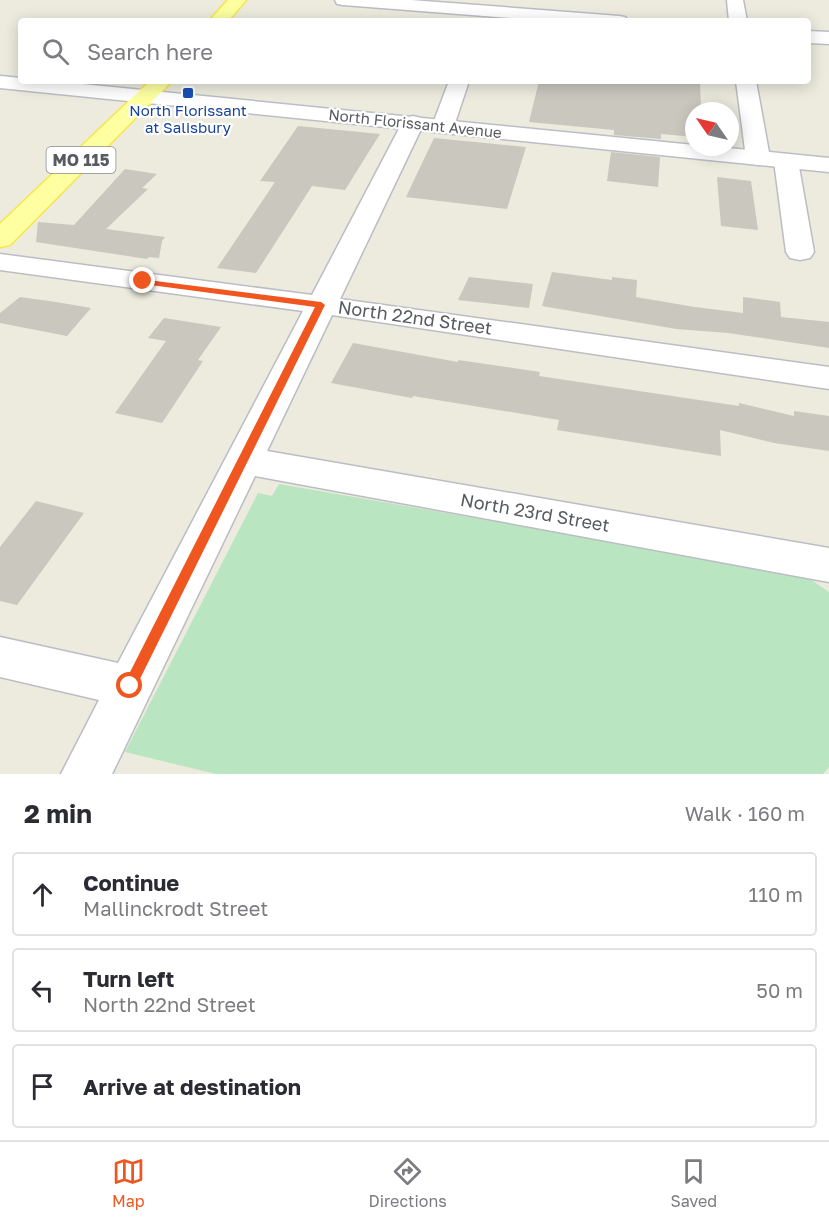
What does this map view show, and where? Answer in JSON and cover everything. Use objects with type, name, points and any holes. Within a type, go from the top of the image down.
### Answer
[{"type":"main road","points":[[221,18],[238,0]]},
{"type":"main road","name":"MO 115","points":[[0,239],[155,89]]},
{"type":"street","points":[[343,0],[582,18]]},
{"type":"street","points":[[735,0],[738,18]]},
{"type":"street","points":[[811,36],[829,38]]},
{"type":"street","name":"North Florissant Avenue","points":[[0,82],[18,83]]},
{"type":"street","name":"North Florissant Avenue","points":[[44,84],[155,89],[428,125],[829,165]]},
{"type":"street","points":[[86,774],[321,305],[428,125],[457,84]]},
{"type":"street","points":[[746,84],[758,158]]},
{"type":"street","points":[[786,161],[800,252]]},
{"type":"street","name":"North 22nd Street","points":[[0,262],[321,305],[829,378]]},
{"type":"street","name":"North 23rd Street","points":[[242,460],[829,565]]},
{"type":"street","points":[[0,657],[130,686]]},
{"type":"green space","points":[[279,484],[804,575],[829,592],[829,767],[823,774],[216,774],[125,752],[258,493],[272,496]]},
{"type":"building","points":[[538,84],[700,84],[701,102],[685,102],[685,136],[661,134],[661,139],[614,135],[614,130],[529,122]]},
{"type":"building","points":[[298,126],[380,134],[345,190],[312,186],[256,273],[217,268],[275,182],[260,181]]},
{"type":"building","points":[[434,138],[526,147],[507,209],[406,197]]},
{"type":"building","points":[[611,152],[660,157],[658,187],[607,181]]},
{"type":"building","points":[[125,169],[157,174],[142,188],[148,189],[106,229],[165,237],[159,258],[149,257],[147,259],[36,242],[38,222],[74,225]]},
{"type":"building","points":[[717,177],[751,181],[758,230],[721,226]]},
{"type":"building","points":[[552,272],[612,280],[612,277],[637,280],[636,297],[695,307],[743,313],[743,297],[780,302],[781,317],[829,322],[829,348],[728,333],[676,329],[542,306]]},
{"type":"building","points":[[469,277],[533,284],[529,308],[458,300]]},
{"type":"building","points":[[20,297],[91,308],[67,336],[0,323],[0,313]]},
{"type":"building","points":[[164,318],[221,327],[198,360],[203,361],[162,423],[115,413],[166,341],[148,338]]},
{"type":"building","points":[[353,343],[458,362],[458,360],[540,372],[539,376],[739,406],[739,403],[794,416],[794,411],[829,416],[829,451],[774,443],[720,430],[721,456],[557,430],[559,420],[413,396],[412,398],[331,383]]},
{"type":"building","points":[[36,501],[84,513],[17,605],[0,601],[0,547]]},
{"type":"place","name":"North Florissant at Salisbury","points":[[188,93]]},
{"type":"route","points":[[130,686],[321,305],[143,281]]}]
